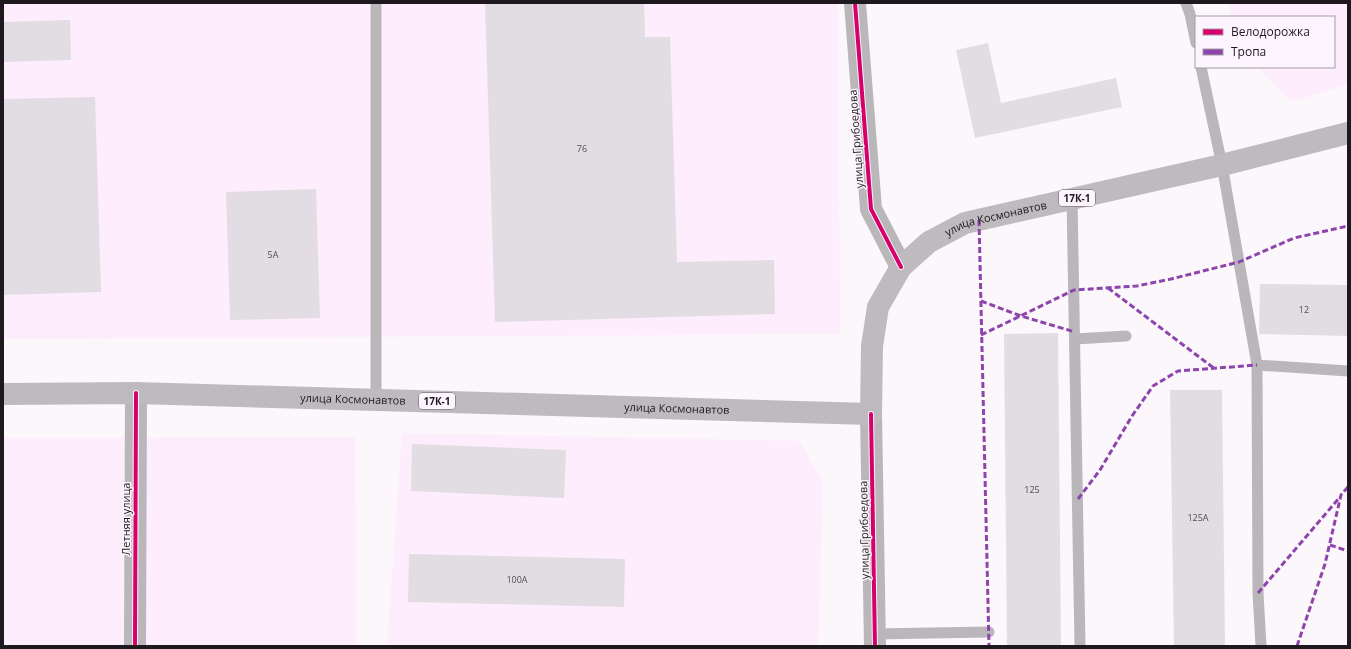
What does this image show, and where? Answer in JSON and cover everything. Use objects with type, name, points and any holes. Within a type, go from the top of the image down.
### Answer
[{"type":"main road","name":"улица Космонавтов","points":[[872,346],[878,307],[901,267],[929,242],[965,223],[1222,165],[1348,133]]},
{"type":"main road","name":"улица Грибоедова","points":[[871,414],[872,346]]},
{"type":"main road","name":"улица Космонавтов","points":[[3,394],[136,393],[871,414]]},
{"type":"street","name":"улица Грибоедова","points":[[855,3],[871,209],[901,267]]},
{"type":"street","name":"Летняя улица","points":[[135,646],[136,393]]},
{"type":"street","name":"улица Грибоедова","points":[[871,414],[875,640]]},
{"type":"lane","points":[[376,3],[376,400]]},
{"type":"lane","points":[[1186,3],[1195,38]]},
{"type":"lane","points":[[1201,68],[1222,165],[1257,365],[1258,593],[1261,646]]},
{"type":"lane","points":[[1072,199],[1080,646]]},
{"type":"lane","points":[[1075,340],[1126,336]]},
{"type":"lane","points":[[1257,365],[1348,371]]},
{"type":"lane","points":[[875,640],[989,632]]},
{"type":"shaded area","points":[[3,3],[838,3],[840,334],[3,339]]},
{"type":"shaded area","points":[[1229,3],[1348,3],[1348,84],[1292,102],[1259,68],[1335,68],[1335,16],[1231,16]]},
{"type":"shaded area","points":[[402,433],[800,441],[823,483],[818,646],[387,646]]},
{"type":"shaded area","points":[[355,437],[356,646],[3,646],[3,438]]},
{"type":"building","points":[[485,3],[644,3],[645,37],[670,37],[677,262],[774,260],[775,314],[495,322]]},
{"type":"building","points":[[70,20],[71,60],[3,62],[3,22]]},
{"type":"building","points":[[988,43],[1001,103],[1116,78],[1122,107],[975,138],[956,50]]},
{"type":"building","points":[[95,97],[101,292],[3,295],[3,99]]},
{"type":"building","points":[[316,189],[320,318],[230,320],[226,192]]},
{"type":"building","points":[[1260,284],[1348,285],[1348,336],[1259,334]]},
{"type":"building","points":[[1058,333],[1061,646],[1007,646],[1004,334]]},
{"type":"building","points":[[1170,390],[1222,390],[1225,646],[1174,646]]},
{"type":"building","points":[[412,444],[566,450],[564,498],[411,491]]},
{"type":"building","points":[[409,554],[625,559],[624,607],[408,602]]},
{"type":"marked path","points":[[979,220],[989,646]]},
{"type":"marked path","points":[[981,335],[1074,290],[1137,286],[1171,279],[1239,262],[1294,238],[1348,226]]},
{"type":"marked path","points":[[1108,288],[1215,369]]},
{"type":"marked path","points":[[981,301],[1021,316],[1075,332]]},
{"type":"marked path","points":[[1078,499],[1100,470],[1132,416],[1153,386],[1178,371],[1257,365]]},
{"type":"marked path","points":[[1297,646],[1325,564],[1341,495],[1348,487]]},
{"type":"marked path","points":[[1258,593],[1340,497]]},
{"type":"marked path","points":[[1330,545],[1348,551]]},
{"type":"cycle path","points":[[855,3],[871,209],[901,267]]},
{"type":"cycle path","points":[[135,646],[136,393]]},
{"type":"cycle path","points":[[871,414],[875,646]]}]
